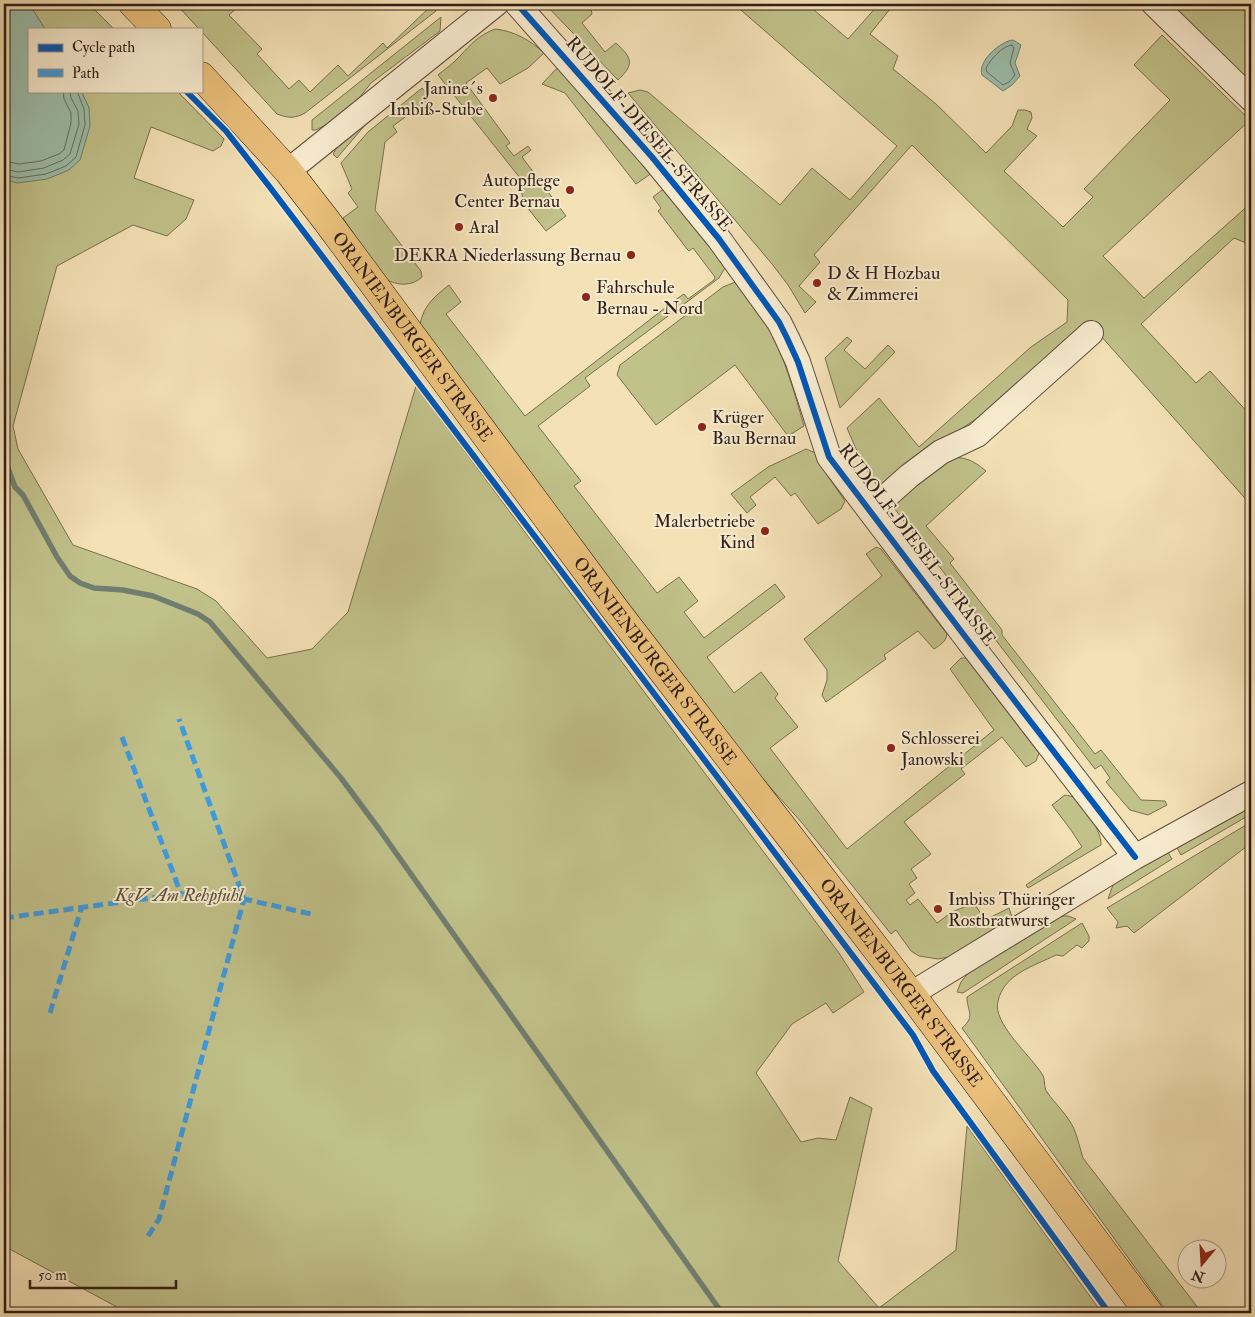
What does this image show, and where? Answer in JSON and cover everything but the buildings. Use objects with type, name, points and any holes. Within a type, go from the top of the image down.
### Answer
[{"type":"main road","points":[[133,4],[156,28]]},
{"type":"main road","name":"ORANIENBURGER STRASSE","points":[[202,77],[288,171],[614,608],[911,994],[1149,1313]]},
{"type":"street","points":[[288,171],[496,4]]},
{"type":"street","name":"RUDOLF-DIESEL-STRASSE","points":[[517,4],[666,174],[719,239],[779,322],[798,362],[829,457],[1135,856]]},
{"type":"street","points":[[1154,4],[1251,99]]},
{"type":"street","name":"RUDOLF-DIESEL-STRASSE","points":[[870,511],[909,476],[941,452],[977,435],[1091,333]]},
{"type":"street","points":[[911,994],[1135,856],[1251,792]]},
{"type":"green space","points":[[24,4],[89,4],[113,28],[44,28],[33,10]]},
{"type":"green space","points":[[176,4],[241,4],[229,15],[262,49],[257,54],[289,89],[299,80],[310,92],[338,65],[348,76],[383,43],[387,48],[432,5],[436,11],[305,113],[291,117],[277,114],[202,32],[202,28],[198,28]]},
{"type":"green space","points":[[545,4],[590,4],[592,14],[582,23],[605,52],[616,43],[628,57],[629,65],[627,70],[618,80]]},
{"type":"green space","points":[[734,4],[807,4],[848,39],[879,4],[894,4],[870,34],[898,56],[893,69],[936,104],[986,153],[1012,126],[1018,110],[1031,112],[1032,118],[1027,129],[1037,136],[1004,171],[1063,227],[1093,197],[1084,189],[1170,100],[1134,65],[1162,35],[1250,120],[1103,256],[1144,298],[1251,203],[1251,245],[1234,238],[1141,324],[1196,383],[1210,371],[1251,416],[1251,505],[1092,326],[994,407],[919,457],[880,489],[865,468],[847,428],[879,398],[919,447],[1031,347],[1067,322],[1068,300],[912,145],[814,255],[820,262],[799,286],[816,302],[805,313],[788,285],[772,264],[628,93],[640,90],[648,92],[780,205],[812,168],[850,200],[897,146]]},
{"type":"green space","points":[[1168,4],[1251,4],[1251,87]]},
{"type":"green space","points":[[441,17],[440,31],[371,83],[360,97],[331,122],[316,130],[312,130],[312,120]]},
{"type":"green space","points":[[495,29],[521,37],[544,53],[528,68],[500,84],[487,68],[466,83],[510,143],[506,146],[514,156],[528,146],[531,150],[522,157],[566,216],[546,231],[523,202],[520,178],[438,75],[476,40]]},
{"type":"green space","points":[[558,67],[652,173],[636,184],[565,93],[542,84]]},
{"type":"green space","points":[[411,82],[416,84],[366,124],[337,158],[333,154],[339,144]]},
{"type":"green space","points":[[422,88],[428,95],[428,100],[393,126],[397,132],[385,142],[375,210],[421,271],[422,277],[418,280],[408,284],[398,284],[383,277],[343,218],[358,207],[348,193],[352,189],[341,163],[368,132]]},
{"type":"green space","name":"KgV Am Rehpfuhl","points":[[81,92],[178,92],[224,139],[221,146],[213,151],[151,127],[134,178],[194,200],[186,219],[167,236],[133,225],[57,266],[13,426],[18,449],[73,545],[197,589],[216,601],[267,658],[312,649],[348,612],[416,386],[839,953],[864,992],[833,1013],[826,1003],[792,1024],[756,1073],[801,1142],[818,1138],[836,1140],[850,1097],[872,1108],[838,1261],[879,1308],[956,1250],[967,1126],[1102,1313],[128,1313],[4,1246],[4,179],[8,181],[89,108]]},
{"type":"green space","points":[[667,189],[726,266],[719,278],[585,378],[590,386],[538,426],[581,481],[574,486],[657,593],[679,577],[698,601],[684,612],[704,638],[775,584],[785,597],[707,657],[734,693],[761,672],[778,694],[775,698],[798,727],[770,748],[847,849],[994,730],[950,669],[961,658],[966,658],[1039,753],[1036,761],[1026,767],[1002,737],[961,769],[965,774],[904,822],[931,854],[911,869],[917,878],[909,884],[915,893],[906,900],[910,905],[918,899],[937,923],[952,912],[974,903],[985,920],[1009,908],[1013,920],[949,957],[938,959],[919,956],[911,951],[896,930],[891,934],[803,824],[734,747],[420,324],[430,302],[449,285],[461,302],[446,314],[525,416],[678,298],[684,294],[688,299],[714,280],[715,277],[693,248],[689,251],[687,249],[658,211],[661,208],[653,197],[662,190]]},
{"type":"green space","points":[[738,281],[761,312],[779,348],[804,426],[788,436],[735,365],[656,425],[617,375],[620,365],[723,287]]},
{"type":"green space","points":[[847,337],[852,341],[844,350],[865,369],[888,345],[895,352],[840,408],[825,358]]},
{"type":"green space","points":[[806,449],[816,453],[827,475],[845,501],[841,509],[818,524],[795,493],[791,496],[775,477],[750,497],[756,505],[747,513],[731,494],[768,467]]},
{"type":"green space","points":[[947,458],[968,460],[986,471],[926,526],[954,559],[950,563],[1002,630],[1002,635],[1095,754],[1101,750],[1141,800],[1165,801],[1167,805],[1148,815],[1130,810],[1106,782],[1110,778],[1101,765],[1095,769],[891,504]]},
{"type":"green space","points":[[876,547],[881,549],[947,634],[942,643],[934,649],[918,631],[884,655],[886,659],[826,702],[822,695],[827,680],[827,670],[804,639],[882,576],[866,554]]},
{"type":"green space","points":[[1065,795],[1075,798],[1093,820],[1101,840],[1101,845],[1028,888],[1026,885],[1082,847],[1052,805]]},
{"type":"green space","points":[[1251,802],[1251,814],[1181,855],[1176,846]]},
{"type":"green space","points":[[1251,822],[1251,843],[1134,933],[1127,926],[1116,928],[1118,922],[1107,908]]},
{"type":"green space","points":[[1167,851],[1172,859],[1108,899],[1114,882]]},
{"type":"green space","points":[[1060,916],[1076,919],[963,993],[957,992],[961,982],[972,969]]},
{"type":"green space","points":[[1082,923],[1089,936],[1089,941],[1082,948],[1077,945],[1063,956],[1056,955],[1013,977],[1001,992],[998,1010],[1006,1029],[1042,1074],[1047,1092],[1071,1124],[1077,1136],[1083,1158],[1178,1282],[1178,1290],[1184,1290],[1202,1313],[1168,1313],[962,1028],[970,1017],[967,997]]},
{"type":"water","points":[[4,4],[24,4],[33,10],[44,28],[28,28],[28,92],[81,92],[89,108],[90,126],[80,160],[69,170],[47,179],[17,183],[4,179]]},
{"type":"water","points":[[1013,40],[1021,45],[1015,63],[1020,76],[1003,91],[982,75],[981,70],[986,58],[991,53],[1002,44]]},
{"type":"waterway","points":[[4,196],[7,192]]},
{"type":"waterway","points":[[4,458],[15,487],[23,495],[57,557],[70,576],[80,583],[94,588],[123,590],[153,596],[198,614],[210,622],[341,778],[379,829],[722,1313]]},
{"type":"marked path","points":[[148,1236],[159,1219],[244,899],[179,719]]},
{"type":"marked path","points":[[122,737],[181,894]]},
{"type":"marked path","points":[[4,918],[181,894],[244,899],[311,914]]},
{"type":"marked path","points":[[50,1013],[82,906]]},
{"type":"cycle path","points":[[517,4],[652,157],[719,239],[779,322],[798,362],[829,457],[1135,857]]},
{"type":"cycle path","points":[[187,92],[226,131],[269,186],[913,1035],[933,1071],[1109,1313]]},
{"type":"place","name":"Janine´s Imbiß-Stube","points":[[493,98]]},
{"type":"place","name":"Autopflege Center Bernau","points":[[570,190]]},
{"type":"place","name":"Aral","points":[[459,227]]},
{"type":"place","name":"DEKRA Niederlassung Bernau","points":[[631,255]]},
{"type":"place","name":"D & H Hozbau & Zimmerei","points":[[817,283]]},
{"type":"place","name":"Fahrschule Bernau - Nord","points":[[586,297]]},
{"type":"place","name":"Krüger Bau Bernau","points":[[702,427]]},
{"type":"place","name":"Malerbetriebe Kind","points":[[765,531]]},
{"type":"place","name":"Schlosserei Janowski","points":[[891,748]]},
{"type":"place","name":"Imbiss Thüringer Rostbratwurst","points":[[938,909]]}]
